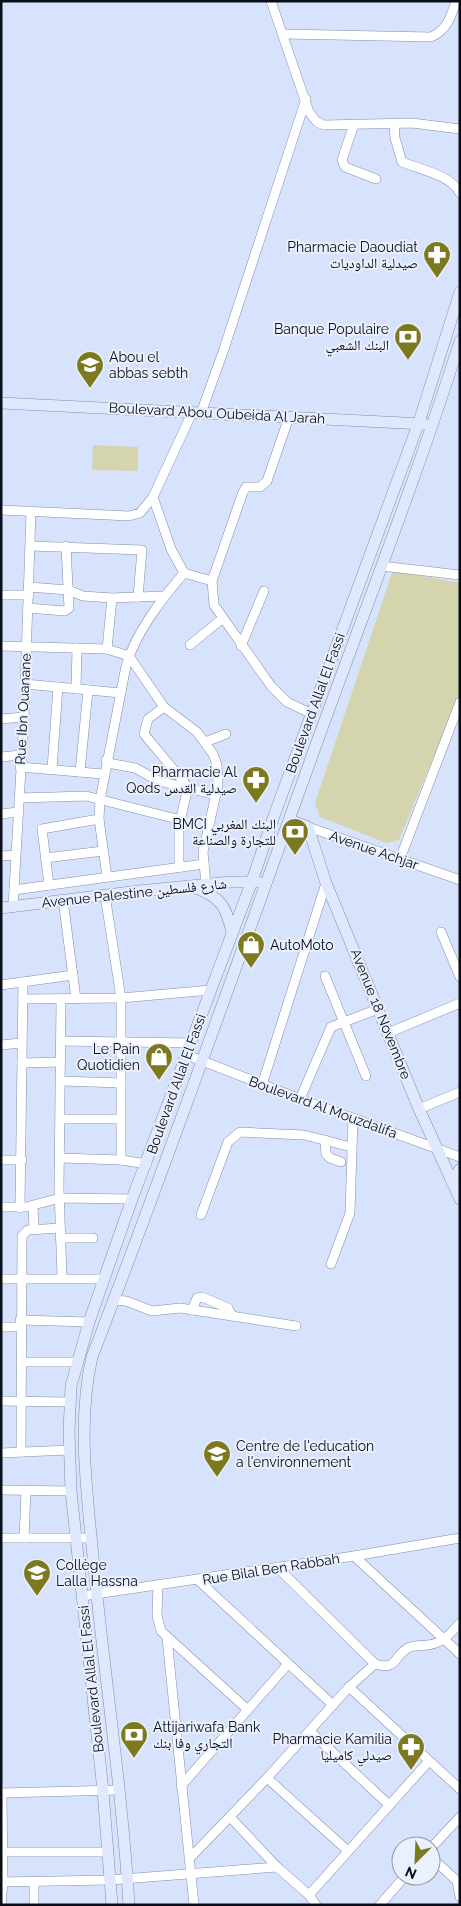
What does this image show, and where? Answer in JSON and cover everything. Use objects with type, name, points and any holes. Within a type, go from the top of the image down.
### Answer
[{"type":"main road","name":"Boulevard Allal El Fassi","points":[[112,1905],[103,1791],[82,1596],[78,1539],[71,1491],[69,1402],[76,1362],[132,1199],[147,1164],[252,882],[275,813],[419,422],[460,292]]},
{"type":"main road","name":"Boulevard Allal El Fassi","points":[[129,1905],[119,1790],[91,1538],[84,1444],[85,1400],[92,1357],[117,1295],[201,1061],[268,884],[289,820],[433,427],[460,340]]},
{"type":"main road","name":"Boulevard Abou Oubeida Al Jarah","points":[[1,403],[419,422],[433,427]]},
{"type":"main road","name":"Avenue Achjar","points":[[289,820],[308,827]]},
{"type":"main road","name":"Avenue 18 Novembre","points":[[308,827],[326,883],[419,1109],[457,1192]]},
{"type":"main road","name":"Avenue Palestine شارع فلسطين","points":[[7,907],[206,885],[252,882],[268,884]]},
{"type":"main road","points":[[192,887],[210,893],[218,900],[228,917],[232,933]]},
{"type":"main road","points":[[457,1192],[460,1169]]},
{"type":"street","points":[[271,1],[284,34],[309,112],[317,122],[324,125],[426,124],[460,129]]},
{"type":"street","points":[[284,34],[431,37],[440,33],[446,26],[456,1]]},
{"type":"street","points":[[1,510],[129,516],[140,513],[154,497],[224,352],[306,99]]},
{"type":"street","points":[[394,123],[395,138],[402,162],[440,176],[457,188],[460,193]]},
{"type":"street","points":[[354,124],[342,160],[346,166],[376,179]]},
{"type":"street","points":[[289,417],[267,481],[260,487],[246,487],[243,492],[212,581],[214,605],[241,646],[278,694],[287,702],[312,714]]},
{"type":"street","points":[[154,497],[171,549],[184,573],[212,581]]},
{"type":"street","name":"Rue Ibn Ouanane","points":[[7,907],[14,890],[24,717],[31,512]]},
{"type":"street","points":[[31,546],[142,550],[138,597]]},
{"type":"street","points":[[28,608],[65,611],[69,606],[66,546]]},
{"type":"street","points":[[381,566],[460,575]]},
{"type":"street","points":[[107,877],[99,819],[100,800],[103,774],[129,656],[164,596],[184,573]]},
{"type":"street","points":[[1,595],[29,591],[68,590],[83,596],[112,598],[164,596]]},
{"type":"street","points":[[241,646],[264,591]]},
{"type":"street","points":[[107,650],[112,598]]},
{"type":"street","points":[[190,645],[223,618]]},
{"type":"street","points":[[1,646],[107,650],[129,656],[164,707],[197,732],[205,742],[217,765],[218,785],[206,836],[204,864],[206,885]]},
{"type":"street","points":[[76,688],[77,648]]},
{"type":"street","points":[[25,684],[121,693]]},
{"type":"street","points":[[52,769],[58,687]]},
{"type":"street","points":[[80,772],[88,690]]},
{"type":"street","points":[[400,859],[460,702]]},
{"type":"street","points":[[164,707],[148,719],[144,734],[188,788]]},
{"type":"street","points":[[1,719],[24,717]]},
{"type":"street","points":[[205,742],[226,734]]},
{"type":"street","points":[[1,757],[21,755]]},
{"type":"street","points":[[106,760],[108,763],[135,768],[159,781],[216,795]]},
{"type":"street","points":[[20,767],[103,774]]},
{"type":"street","points":[[181,867],[178,862],[178,835],[188,788]]},
{"type":"street","points":[[19,798],[78,796],[181,820]]},
{"type":"street","points":[[1,814],[18,812]]},
{"type":"street","points":[[49,885],[42,829],[99,819]]},
{"type":"street","name":"Avenue Achjar","points":[[308,827],[460,880]]},
{"type":"street","points":[[46,858],[103,850]]},
{"type":"street","points":[[1,856],[16,855]]},
{"type":"street","points":[[14,890],[204,864]]},
{"type":"street","points":[[262,1085],[326,883]]},
{"type":"street","points":[[105,895],[121,998],[121,1160]]},
{"type":"street","points":[[64,900],[76,999]]},
{"type":"street","points":[[441,932],[460,977]]},
{"type":"street","points":[[1,985],[73,975]]},
{"type":"street","points":[[325,976],[366,1076]]},
{"type":"street","points":[[20,1208],[23,982]]},
{"type":"street","points":[[23,999],[121,998],[211,990]]},
{"type":"street","points":[[61,999],[60,1238],[62,1278]]},
{"type":"street","points":[[388,1033],[460,1003]]},
{"type":"street","points":[[300,1100],[329,1030],[378,1009]]},
{"type":"street","name":"Boulevard Al Mouzdalifa","points":[[61,1040],[122,1040],[189,1049],[201,1061],[300,1100],[460,1157]]},
{"type":"street","points":[[1,1045],[21,1043]]},
{"type":"street","points":[[22,1063],[61,1062]]},
{"type":"street","points":[[62,1081],[121,1083]]},
{"type":"street","points":[[419,1109],[460,1092]]},
{"type":"street","points":[[61,1119],[120,1119]]},
{"type":"street","points":[[331,1264],[350,1213],[354,1119]]},
{"type":"street","points":[[201,1215],[228,1142],[236,1133],[248,1130],[281,1133],[325,1140],[352,1147]]},
{"type":"street","points":[[325,1140],[326,1154],[330,1158],[341,1162]]},
{"type":"street","points":[[61,1158],[121,1160],[147,1164]]},
{"type":"street","points":[[1,1160],[22,1160]]},
{"type":"street","points":[[1,1207],[20,1208],[60,1198],[132,1199]]},
{"type":"street","points":[[33,1206],[34,1229]]},
{"type":"street","points":[[21,1452],[22,1236],[24,1232],[34,1229],[60,1228]]},
{"type":"street","points":[[60,1238],[93,1238]]},
{"type":"street","points":[[1,1279],[62,1278],[104,1280]]},
{"type":"street","points":[[117,1295],[147,1310],[157,1311],[176,1308],[296,1326]]},
{"type":"street","points":[[192,1310],[197,1298],[202,1296],[228,1308],[232,1316]]},
{"type":"street","points":[[1,1327],[21,1323],[89,1322]]},
{"type":"street","points":[[21,1362],[76,1362]]},
{"type":"street","points":[[1,1401],[69,1402]]},
{"type":"street","points":[[1,1453],[69,1450]]},
{"type":"street","points":[[1,1490],[26,1492],[71,1491]]},
{"type":"street","points":[[24,1538],[26,1492]]},
{"type":"street","points":[[1,1538],[91,1538]]},
{"type":"street","name":"Rue Bilal Ben Rabbah","points":[[82,1596],[198,1580],[460,1538]]},
{"type":"street","points":[[354,1556],[460,1654]]},
{"type":"street","points":[[277,1566],[376,1664],[386,1667],[392,1665],[409,1647],[435,1644],[445,1640],[460,1623]]},
{"type":"street","points":[[198,1580],[333,1705]]},
{"type":"street","points":[[158,1585],[158,1624],[167,1638],[248,1710]]},
{"type":"street","points":[[167,1638],[194,1905]]},
{"type":"street","points":[[181,1786],[288,1664]]},
{"type":"street","points":[[189,1859],[267,1778],[349,1687],[376,1664]]},
{"type":"street","points":[[349,1687],[460,1789]]},
{"type":"street","points":[[310,1731],[388,1804]]},
{"type":"street","points":[[309,1895],[388,1804],[429,1761]]},
{"type":"street","points":[[267,1778],[347,1850]]},
{"type":"street","points":[[1,1905],[2,1793],[119,1790]]},
{"type":"street","points":[[230,1817],[277,1867],[309,1895],[316,1905]]},
{"type":"street","points":[[441,1837],[460,1817]]},
{"type":"street","points":[[2,1852],[107,1852]]},
{"type":"street","points":[[441,1866],[457,1881],[460,1897]]},
{"type":"street","points":[[2,1882],[110,1880],[127,1877],[277,1867]]},
{"type":"street","points":[[34,1882],[34,1905]]},
{"type":"street","points":[[380,1905],[397,1886]]},
{"type":"green space","points":[[93,445],[138,447],[138,471],[92,470]]},
{"type":"green space","points":[[393,570],[460,583],[460,693],[399,840],[386,843],[320,817],[315,803]]},
{"type":"place","name":"Pharmacie Daoudiat صيدلية الداوديات","points":[[437,279]]},
{"type":"place","name":"Banque Populaire البنك الشعبي","points":[[408,361]]},
{"type":"place","name":"Abou el abbas sebth","points":[[90,389]]},
{"type":"place","name":"Pharmacie Al Qods صيدلية القدس","points":[[256,804]]},
{"type":"place","name":"BMCI البنك المغربي للتجارة والصناعة","points":[[295,856]]},
{"type":"place","name":"AutoMoto","points":[[251,969]]},
{"type":"place","name":"Le Pain Quotidien","points":[[159,1081]]},
{"type":"place","name":"Centre de l'education a l'environnement","points":[[217,1478]]},
{"type":"place","name":"Collège Lalla Hassna","points":[[37,1597]]},
{"type":"place","name":"Attijariwafa Bank التجاري وفا بنك","points":[[134,1759]]},
{"type":"place","name":"Pharmacie Kamilia صيدلي كاميليا","points":[[411,1771]]}]
